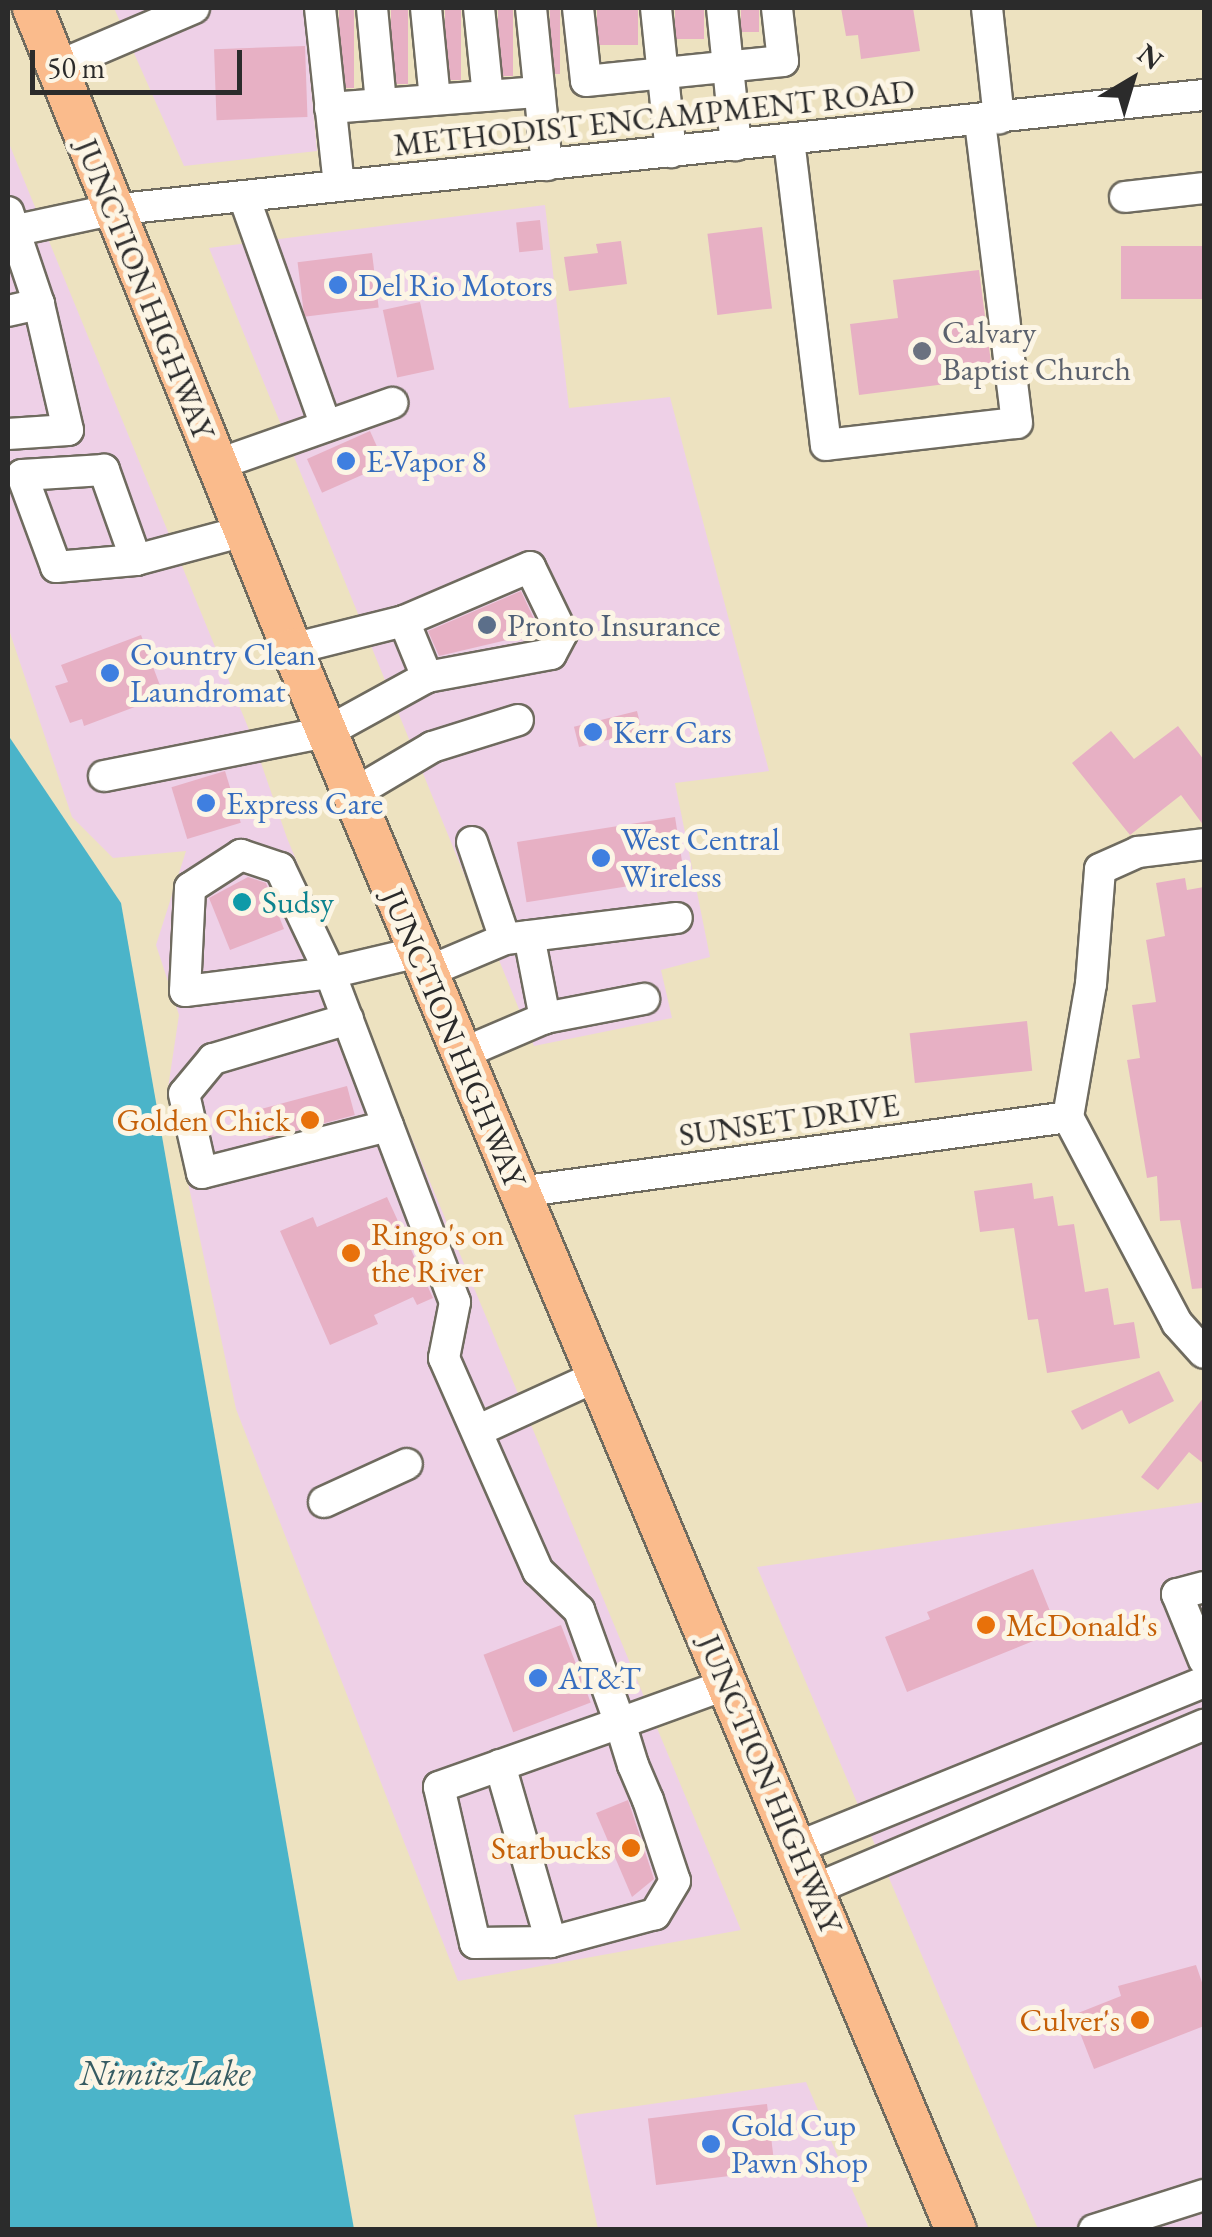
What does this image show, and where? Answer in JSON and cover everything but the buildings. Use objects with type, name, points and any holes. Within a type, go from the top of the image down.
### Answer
[{"type":"main road","name":"JUNCTION HIGHWAY","points":[[33,8],[292,649],[956,2230]]},
{"type":"street","points":[[56,67],[161,14],[194,8]]},
{"type":"street","points":[[320,8],[338,186]]},
{"type":"street","points":[[372,8],[381,104]]},
{"type":"street","points":[[426,8],[435,100]]},
{"type":"street","points":[[479,8],[488,96]]},
{"type":"street","points":[[531,8],[547,165]]},
{"type":"street","points":[[578,8],[586,81],[782,61],[777,8]]},
{"type":"street","points":[[656,8],[670,152]]},
{"type":"street","points":[[722,8],[736,145]]},
{"type":"street","points":[[790,140],[826,445],[1017,423],[990,119],[987,8]]},
{"type":"street","points":[[330,108],[540,92]]},
{"type":"street","name":"METHODIST ENCAMPMENT ROAD","points":[[10,224],[1204,95]]},
{"type":"street","points":[[1125,197],[1204,188]]},
{"type":"street","points":[[244,196],[326,426]]},
{"type":"street","points":[[8,434],[68,430],[39,304],[10,224]]},
{"type":"street","points":[[8,311],[39,304]]},
{"type":"street","points":[[216,465],[392,403]]},
{"type":"street","points":[[136,560],[244,531]]},
{"type":"street","points":[[104,776],[327,732],[427,676],[551,654],[562,633],[530,567],[404,621],[292,649]]},
{"type":"street","points":[[404,621],[427,676]]},
{"type":"street","points":[[353,794],[432,747],[518,720]]},
{"type":"street","points":[[472,842],[517,938],[545,1018]]},
{"type":"street","points":[[1204,844],[1138,852],[1100,869],[1091,984],[1068,1118],[1177,1323],[1204,1353]]},
{"type":"street","points":[[677,918],[517,938],[423,962],[330,974],[184,991],[190,888],[241,856],[280,868],[330,974],[454,1302],[444,1358],[538,1572],[579,1610],[620,1723],[676,1881],[654,1914],[551,1942],[475,1943],[438,1787],[620,1723],[728,1684]]},
{"type":"street","points":[[462,1054],[545,1018],[644,999]]},
{"type":"street","points":[[348,1020],[213,1059],[184,1094],[202,1173],[388,1126]]},
{"type":"street","name":"SUNSET DRIVE","points":[[519,1192],[1068,1118]]},
{"type":"street","points":[[476,1431],[597,1376]]},
{"type":"street","points":[[324,1502],[407,1464]]},
{"type":"street","points":[[1204,1587],[1177,1594],[1204,1660]]},
{"type":"street","points":[[798,1847],[1204,1682]]},
{"type":"street","points":[[815,1890],[1204,1726]]},
{"type":"street","points":[[500,1765],[551,1942]]},
{"type":"street","points":[[1094,2230],[1126,2224],[1204,2195]]},
{"type":"shaded area","points":[[114,8],[304,8],[317,151],[184,166]]},
{"type":"shaded area","points":[[8,141],[252,737],[287,838],[741,1930],[458,1981],[236,1409],[168,1088],[179,1015],[156,945],[186,851],[113,858],[72,817],[8,627]]},
{"type":"shaded area","points":[[545,205],[569,408],[670,397],[769,771],[675,783],[710,957],[661,970],[672,1018],[534,1046],[209,248]]},
{"type":"shaded area","points":[[1204,1502],[1204,2229],[1038,2229],[757,1567]]},
{"type":"shaded area","points":[[806,2082],[869,2229],[598,2229],[574,2115]]},
{"type":"water","name":"Nimitz Lake","points":[[8,735],[121,903],[354,2229],[8,2229]]},
{"type":"place","name":"Del Rio Motors","points":[[338,285]]},
{"type":"place","name":"Calvary Baptist Church","points":[[922,351]]},
{"type":"place","name":"E-Vapor 8","points":[[346,461]]},
{"type":"place","name":"Pronto Insurance","points":[[487,625]]},
{"type":"place","name":"Country Clean Laundromat","points":[[110,673]]},
{"type":"place","name":"Kerr Cars","points":[[593,732]]},
{"type":"place","name":"Express Care","points":[[206,803]]},
{"type":"place","name":"West Central Wireless","points":[[601,858]]},
{"type":"place","name":"Sudsy","points":[[242,902]]},
{"type":"place","name":"Golden Chick","points":[[310,1120]]},
{"type":"place","name":"Ringo's on the River","points":[[351,1253]]},
{"type":"place","name":"McDonald's","points":[[986,1625]]},
{"type":"place","name":"AT&T","points":[[538,1678]]},
{"type":"place","name":"Starbucks","points":[[631,1848]]},
{"type":"place","name":"Culver's","points":[[1140,2020]]},
{"type":"place","name":"Gold Cup Pawn Shop","points":[[711,2144]]}]
